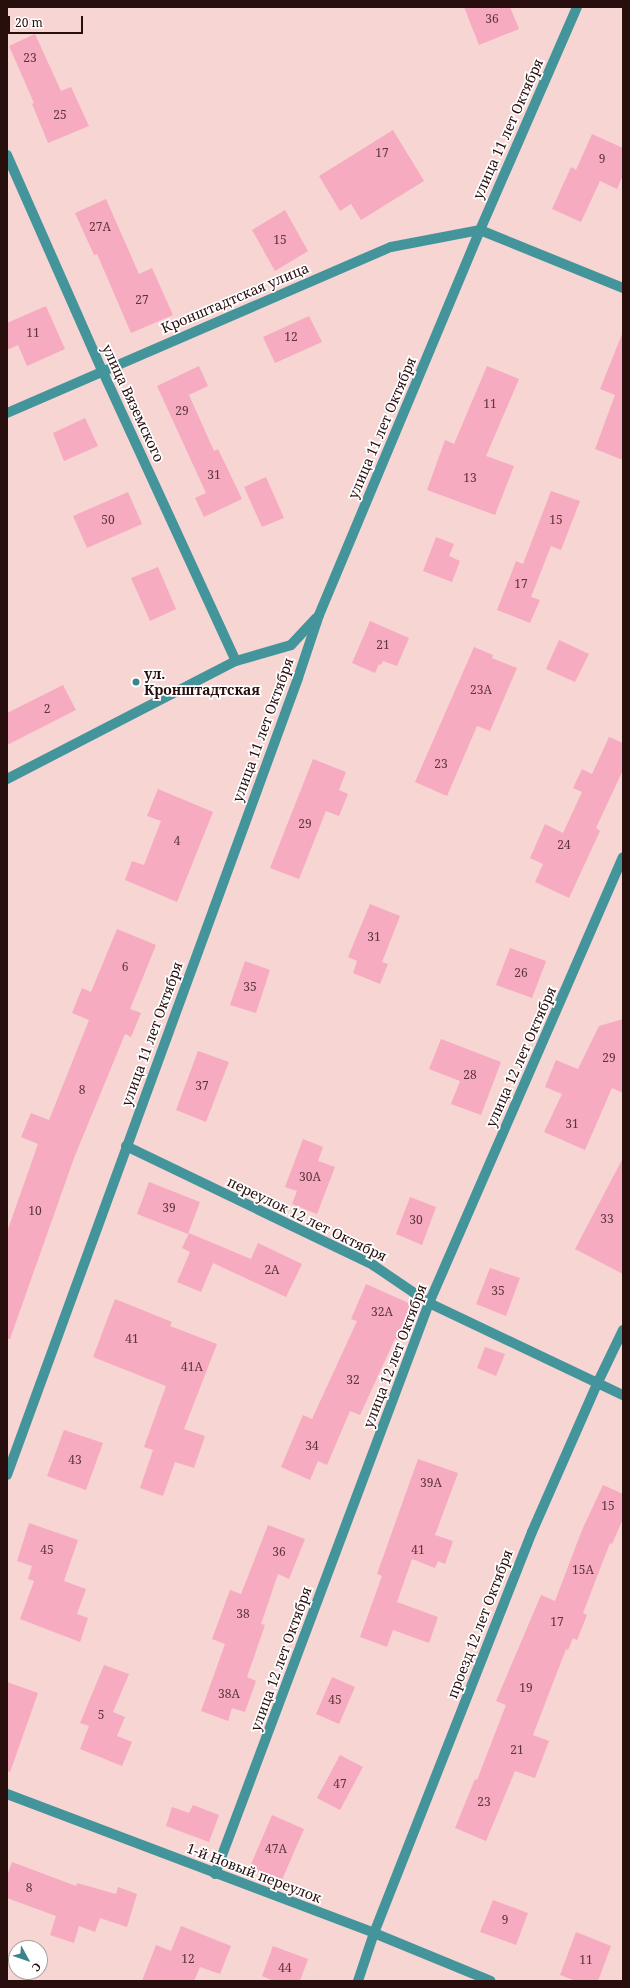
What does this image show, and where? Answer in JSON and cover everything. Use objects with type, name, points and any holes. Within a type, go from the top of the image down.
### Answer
[{"type":"street","name":"улица 11 лет Октября","points":[[7,1475],[298,678],[319,615],[480,230],[577,7]]},
{"type":"street","name":"улица Вяземского","points":[[7,155],[102,370],[236,661]]},
{"type":"street","points":[[480,230],[623,288]]},
{"type":"street","name":"Кронштадтская улица","points":[[7,413],[102,370],[391,246],[480,230]]},
{"type":"street","points":[[7,779],[236,661],[291,645],[319,615]]},
{"type":"street","name":"улица 12 лет Октября","points":[[215,1874],[429,1302],[623,857]]},
{"type":"street","name":"переулок 12 лет Октября","points":[[126,1146],[373,1265],[429,1302],[597,1384],[623,1395]]},
{"type":"street","name":"проезд 12 лет Октября","points":[[374,1933],[532,1532],[597,1384],[623,1330]]},
{"type":"street","name":"1-й Новый переулок","points":[[7,1794],[374,1933],[491,1981]]},
{"type":"street","points":[[358,1981],[374,1933]]},
{"type":"building","points":[[464,7],[510,7],[519,29],[479,45]]},
{"type":"building","points":[[35,34],[61,91],[71,87],[89,126],[48,143],[32,104],[34,103],[9,46]]},
{"type":"building","points":[[393,130],[424,181],[361,220],[351,204],[340,211],[319,176]]},
{"type":"building","points":[[592,134],[623,148],[623,175],[617,189],[600,181],[581,222],[552,209],[571,167],[576,170]]},
{"type":"building","points":[[106,199],[139,274],[152,268],[173,315],[131,333],[97,254],[94,255],[75,213]]},
{"type":"building","points":[[285,210],[308,251],[275,271],[252,230]]},
{"type":"building","points":[[46,306],[65,349],[27,366],[18,345],[7,350],[7,323]]},
{"type":"building","points":[[309,316],[322,342],[275,363],[263,337]]},
{"type":"building","points":[[622,334],[623,460],[595,449],[615,395],[600,389]]},
{"type":"building","points":[[199,366],[208,386],[189,395],[214,451],[218,449],[242,499],[204,517],[195,498],[206,493],[157,386]]},
{"type":"building","points":[[487,366],[519,379],[486,456],[514,466],[495,515],[427,490],[445,440],[454,444]]},
{"type":"building","points":[[85,418],[98,446],[64,461],[53,433]]},
{"type":"building","points":[[266,477],[284,518],[262,527],[244,487]]},
{"type":"building","points":[[551,491],[580,501],[561,550],[551,546],[531,597],[540,600],[530,623],[497,610],[516,561],[523,564]]},
{"type":"building","points":[[128,492],[142,524],[87,548],[73,516]]},
{"type":"building","points":[[436,537],[454,544],[449,556],[460,561],[452,582],[423,571]]},
{"type":"building","points":[[158,567],[176,609],[150,621],[131,578]]},
{"type":"building","points":[[370,621],[409,638],[397,666],[383,661],[381,665],[379,664],[375,673],[352,663]]},
{"type":"building","points":[[559,640],[589,654],[575,682],[546,669]]},
{"type":"building","points":[[474,647],[493,655],[492,658],[517,668],[490,731],[477,726],[447,796],[415,782]]},
{"type":"building","points":[[63,685],[76,710],[7,745],[7,713]]},
{"type":"building","points":[[609,737],[623,743],[623,770],[596,828],[600,831],[569,898],[535,882],[543,864],[530,858],[545,824],[563,833],[582,792],[573,788],[582,769],[592,774]]},
{"type":"building","points":[[313,759],[346,772],[339,790],[348,794],[339,816],[326,811],[299,879],[270,868]]},
{"type":"building","points":[[158,789],[213,812],[177,902],[125,880],[132,861],[144,865],[161,821],[147,816]]},
{"type":"building","points":[[370,904],[400,916],[382,962],[388,964],[380,984],[353,973],[357,961],[348,957]]},
{"type":"building","points":[[117,929],[156,945],[130,1009],[141,1013],[131,1037],[125,1034],[74,1158],[10,1339],[7,1339],[7,1232],[38,1144],[21,1137],[31,1113],[49,1120],[89,1020],[72,1013],[82,988],[91,992]]},
{"type":"building","points":[[510,948],[546,961],[532,998],[496,985]]},
{"type":"building","points":[[245,961],[270,970],[256,1013],[230,1005]]},
{"type":"building","points":[[623,1019],[623,1093],[612,1088],[585,1150],[544,1132],[562,1094],[545,1087],[556,1060],[578,1069],[599,1026]]},
{"type":"building","points":[[441,1039],[501,1062],[481,1115],[451,1104],[460,1081],[429,1069]]},
{"type":"building","points":[[198,1051],[229,1062],[206,1122],[176,1110]]},
{"type":"building","points":[[303,1139],[323,1147],[318,1161],[335,1167],[317,1214],[292,1204],[297,1191],[285,1187]]},
{"type":"building","points":[[623,1158],[623,1274],[575,1249]]},
{"type":"building","points":[[149,1182],[200,1202],[188,1234],[137,1214]]},
{"type":"building","points":[[410,1197],[436,1207],[422,1245],[396,1234]]},
{"type":"building","points":[[189,1233],[251,1259],[258,1243],[302,1264],[286,1297],[213,1263],[201,1292],[177,1282],[190,1252],[182,1248]]},
{"type":"building","points":[[490,1268],[520,1278],[506,1316],[476,1304]]},
{"type":"building","points":[[366,1284],[413,1305],[398,1340],[395,1339],[360,1415],[350,1411],[327,1465],[318,1461],[310,1480],[281,1467],[303,1415],[312,1419],[357,1321],[351,1319]]},
{"type":"building","points":[[115,1299],[172,1322],[170,1326],[217,1344],[184,1429],[205,1436],[194,1468],[175,1462],[163,1496],[140,1488],[153,1450],[144,1447],[166,1386],[93,1357]]},
{"type":"building","points":[[485,1347],[505,1354],[496,1376],[477,1368]]},
{"type":"building","points":[[64,1430],[103,1443],[86,1490],[47,1476]]},
{"type":"building","points":[[418,1459],[458,1473],[435,1535],[453,1541],[445,1564],[438,1561],[435,1568],[412,1559],[397,1602],[438,1617],[429,1643],[393,1630],[387,1647],[360,1637],[382,1576],[377,1574]]},
{"type":"building","points":[[603,1485],[623,1494],[623,1519],[612,1544],[610,1543],[583,1613],[587,1615],[577,1640],[573,1638],[568,1650],[566,1649],[533,1735],[549,1741],[535,1778],[515,1771],[486,1841],[455,1828],[475,1779],[477,1780],[506,1705],[496,1701],[541,1595],[555,1601],[582,1530]]},
{"type":"building","points":[[29,1523],[78,1540],[64,1581],[86,1589],[77,1614],[88,1618],[80,1642],[20,1619],[34,1581],[28,1579],[32,1566],[17,1561]]},
{"type":"building","points":[[268,1525],[305,1539],[289,1579],[278,1574],[261,1624],[265,1625],[247,1677],[256,1681],[245,1712],[232,1708],[228,1721],[201,1711],[225,1644],[212,1639],[230,1590],[241,1594]]},
{"type":"building","points":[[104,1665],[129,1674],[113,1712],[125,1717],[117,1736],[132,1742],[122,1766],[80,1749],[89,1726],[80,1723]]},
{"type":"building","points":[[332,1677],[355,1687],[339,1724],[316,1714]]},
{"type":"building","points":[[7,1682],[38,1693],[10,1772],[7,1771]]},
{"type":"building","points":[[340,1755],[363,1767],[340,1810],[317,1798]]},
{"type":"building","points":[[193,1805],[219,1815],[209,1842],[166,1826],[172,1807],[189,1813]]},
{"type":"building","points":[[272,1815],[304,1829],[281,1882],[249,1869]]},
{"type":"building","points":[[12,1862],[76,1886],[77,1883],[116,1894],[118,1887],[137,1894],[127,1927],[100,1918],[95,1932],[79,1926],[74,1943],[50,1935],[56,1916],[7,1898],[7,1876]]},
{"type":"building","points":[[493,1900],[528,1913],[516,1945],[480,1932]]},
{"type":"building","points":[[181,1926],[231,1946],[220,1974],[200,1967],[194,1981],[142,1981],[156,1945],[171,1951]]},
{"type":"building","points":[[576,1932],[611,1946],[598,1981],[576,1981],[560,1975]]},
{"type":"building","points":[[273,1946],[308,1959],[300,1981],[274,1981],[262,1976]]},
{"type":"place","name":"ул. Кронштадтская","points":[[136,682]]}]
